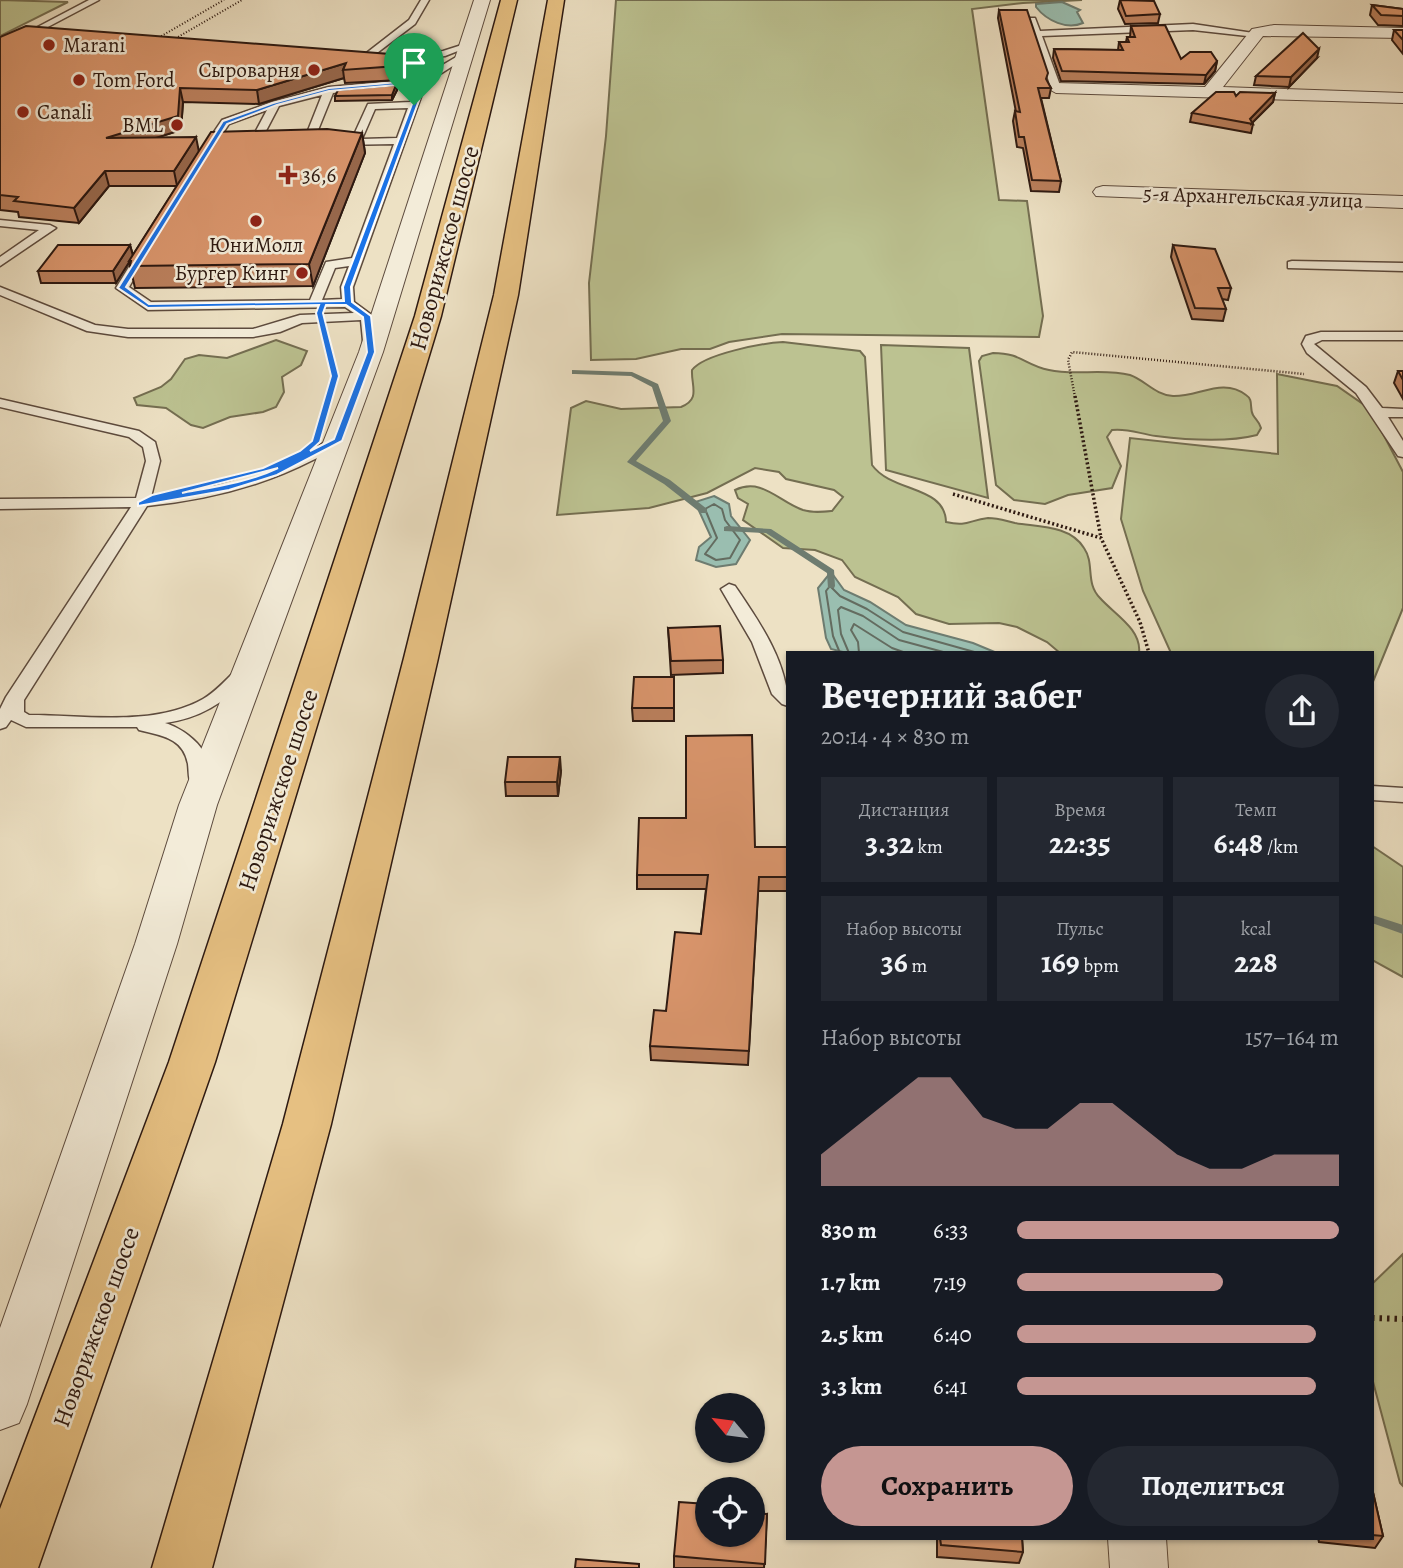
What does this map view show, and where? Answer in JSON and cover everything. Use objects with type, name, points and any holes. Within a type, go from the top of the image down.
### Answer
[{"type":"highway","name":"Новорижское шоссе","points":[[8,1568],[192,1062],[428,316],[509,0]]},
{"type":"highway","points":[[182,1568],[307,1124],[418,671],[506,295],[556,0]]},
{"type":"street","points":[[0,1404],[156,944],[198,805],[371,352],[482,0]]},
{"type":"street","points":[[1209,93],[1256,34],[1274,30],[1403,33]]},
{"type":"street","points":[[1056,88],[1403,98]]},
{"type":"street","name":"5-я Архангельская улица","points":[[1102,192],[1403,202]]},
{"type":"street","points":[[1137,1540],[1139,1568]]},
{"type":"lane","points":[[23,35],[95,0]]},
{"type":"lane","points":[[364,58],[412,22],[425,0]]},
{"type":"lane","points":[[1032,20],[1056,88]]},
{"type":"lane","points":[[1037,34],[1194,27],[1256,34]]},
{"type":"lane","points":[[34,31],[67,34]]},
{"type":"lane","points":[[381,59],[467,49]]},
{"type":"lane","points":[[195,169],[215,145],[225,122],[275,104],[329,90],[423,81],[467,49]]},
{"type":"lane","points":[[348,303],[347,287],[425,74],[419,67],[402,61],[351,57]]},
{"type":"lane","points":[[308,143],[329,90]]},
{"type":"lane","points":[[267,144],[248,144],[275,104]]},
{"type":"lane","points":[[356,142],[371,106],[414,105]]},
{"type":"lane","points":[[332,142],[401,141]]},
{"type":"lane","points":[[294,143],[320,142]]},
{"type":"lane","points":[[0,223],[50,228],[0,262]]},
{"type":"lane","points":[[151,240],[122,288],[148,306],[348,303],[367,316],[371,352]]},
{"type":"lane","points":[[315,303],[330,265],[356,261]]},
{"type":"lane","points":[[1292,265],[1403,267]]},
{"type":"lane","points":[[0,291],[92,328],[128,333],[253,333],[275,329],[300,319],[367,316]]},
{"type":"lane","points":[[1403,336],[1345,335],[1311,339],[1308,344],[1346,376],[1378,412],[1403,453]]},
{"type":"lane","points":[[0,404],[125,430],[147,440],[153,461],[141,504],[0,723]]},
{"type":"lane","points":[[1378,412],[1403,413]]},
{"type":"lane","points":[[0,504],[141,504],[206,492],[264,477],[338,441]]},
{"type":"lane","points":[[729,589],[761,642],[780,694],[786,698]]},
{"type":"lane","points":[[15,697],[15,715],[26,721],[167,718],[209,704],[253,663]]},
{"type":"lane","points":[[0,736],[22,726],[149,726],[168,730],[185,739],[197,755],[198,805]]},
{"type":"lane","points":[[1374,793],[1403,795]]},
{"type":"path","points":[[153,41],[224,0]]},
{"type":"path","points":[[170,42],[242,0]]},
{"type":"path","points":[[321,317],[334,369]]},
{"type":"path","points":[[1148,651],[1140,622],[1101,538],[1068,360],[1072,352],[1260,371],[1346,376]]},
{"type":"path","points":[[953,494],[1101,538]]},
{"type":"path","points":[[1374,1318],[1403,1319]]},
{"type":"green space","points":[[0,0],[68,2],[0,36]]},
{"type":"green space","points":[[616,0],[1082,0],[972,9],[999,200],[1027,201],[1043,316],[1039,337],[782,334],[729,342],[710,349],[681,349],[636,359],[591,360],[589,283],[606,136]]},
{"type":"green space","points":[[276,340],[307,351],[301,365],[282,377],[284,392],[276,407],[263,412],[230,417],[203,428],[191,425],[166,408],[137,405],[134,398],[161,387],[171,379],[185,359],[199,355],[227,358]]},
{"type":"green space","points":[[783,342],[860,351],[865,357],[872,465],[892,481],[937,501],[946,522],[964,523],[995,518],[1053,528],[1071,535],[1078,540],[1087,554],[1095,592],[1132,629],[1139,644],[1139,651],[1058,651],[1047,642],[1017,627],[999,623],[949,624],[916,614],[898,597],[855,577],[842,560],[815,550],[783,548],[743,520],[748,504],[738,498],[735,490],[745,487],[762,489],[803,510],[814,512],[832,511],[843,497],[834,490],[786,479],[779,472],[755,468],[707,493],[649,508],[557,515],[571,408],[586,401],[621,409],[681,407],[693,396],[692,370],[699,364],[734,350]]},
{"type":"green space","points":[[881,345],[969,348],[988,498],[886,470]]},
{"type":"green space","points":[[993,353],[1017,357],[1041,368],[1059,372],[1110,372],[1130,375],[1161,393],[1173,396],[1219,388],[1237,390],[1250,399],[1252,412],[1261,428],[1257,435],[1220,440],[1181,439],[1112,430],[1107,437],[1121,466],[1112,488],[1068,495],[1045,504],[1014,500],[996,485],[979,361],[982,356]]},
{"type":"green space","points":[[1277,374],[1337,386],[1370,409],[1403,472],[1403,608],[1374,679],[1374,651],[1170,651],[1143,591],[1121,519],[1130,438],[1278,454]]},
{"type":"green space","points":[[1374,847],[1403,867],[1403,977],[1374,961]]},
{"type":"green space","points":[[1403,1254],[1403,1486],[1374,1386],[1374,1282]]},
{"type":"water","points":[[1062,2],[1080,10],[1077,12],[1083,23],[1058,23],[1036,7],[1036,4]]},
{"type":"water","points":[[714,496],[729,504],[731,516],[750,540],[736,564],[716,567],[696,560],[699,547],[711,537],[695,502]]},
{"type":"water","points":[[831,572],[844,590],[870,602],[906,625],[973,643],[992,651],[831,649],[826,638],[818,588]]},
{"type":"building","points":[[1120,0],[1154,1],[1160,14],[1126,16]]},
{"type":"building","points":[[1372,5],[1403,9],[1403,16],[1381,15]]},
{"type":"building","points":[[999,10],[1027,10],[1048,73],[1046,79],[1051,88],[1038,88],[1061,181],[1032,180],[1024,137],[1019,137],[1015,111],[1020,112]]},
{"type":"building","points":[[1165,25],[1181,59],[1190,52],[1211,52],[1217,61],[1206,75],[1062,71],[1054,49],[1123,50],[1119,42],[1129,42],[1127,37],[1135,37],[1131,26]]},
{"type":"building","points":[[26,26],[390,54],[397,66],[343,70],[346,63],[257,90],[180,88],[178,116],[106,138],[196,137],[174,171],[105,171],[74,208],[14,201],[18,197],[0,195],[0,37]]},
{"type":"building","points":[[1394,30],[1403,30],[1403,40]]},
{"type":"building","points":[[1303,33],[1319,49],[1291,77],[1256,76]]},
{"type":"building","points":[[396,85],[392,95],[335,96],[338,90]]},
{"type":"building","points":[[1216,92],[1234,92],[1236,96],[1240,92],[1275,93],[1250,119],[1253,124],[1192,113]]},
{"type":"building","name":"ЮниМолл","points":[[327,129],[362,133],[309,264],[130,266],[129,261],[211,132]]},
{"type":"building","points":[[58,245],[130,245],[113,271],[38,271]]},
{"type":"building","points":[[1173,245],[1215,249],[1231,288],[1218,288],[1226,309],[1195,308]]},
{"type":"building","points":[[720,626],[723,660],[671,661],[668,628]]},
{"type":"building","points":[[634,677],[674,677],[674,708],[632,708]]},
{"type":"building","points":[[752,735],[755,847],[786,847],[786,877],[759,877],[749,1051],[650,1046],[654,1010],[666,1011],[675,932],[701,934],[708,875],[637,875],[639,818],[686,818],[686,736]]},
{"type":"building","points":[[508,757],[560,757],[557,782],[505,782]]},
{"type":"building","points":[[1374,1497],[1383,1536],[1374,1535]]},
{"type":"building","points":[[679,1502],[695,1503],[695,1547],[765,1547],[767,1514],[765,1564],[674,1556]]},
{"type":"building","points":[[940,1540],[1022,1540],[1023,1552],[941,1545]]},
{"type":"building","points":[[576,1559],[639,1564],[639,1568],[575,1568]]},
{"type":"waterway","points":[[575,372],[632,374],[655,386],[667,421],[631,462],[667,482],[704,511]]},
{"type":"waterway","points":[[727,529],[768,531],[831,572],[831,586]]},
{"type":"waterway","points":[[1374,920],[1403,930]]},
{"type":"place","name":"Marani","points":[[49,45]]},
{"type":"place","name":"Сыроварня","points":[[314,70]]},
{"type":"place","name":"Tom Ford","points":[[79,80]]},
{"type":"place","name":"Canali","points":[[23,112]]},
{"type":"place","name":"BML","points":[[177,125]]},
{"type":"place","name":"36,6","points":[[288,175]]},
{"type":"place","name":"ЮниМолл","points":[[256,221]]},
{"type":"place","name":"Бургер Кинг","points":[[302,273]]},
{"type":"route","points":[[414,105],[347,287],[348,303],[323,303],[320,313],[326,342],[334,362],[335,376],[316,442],[303,453],[266,470],[156,497],[141,504],[173,500],[229,487],[274,473],[338,441],[371,352],[367,316],[348,303],[323,303],[315,303],[232,304],[148,306],[122,288],[225,122],[275,104],[329,90],[409,85],[423,81],[414,105]]}]
